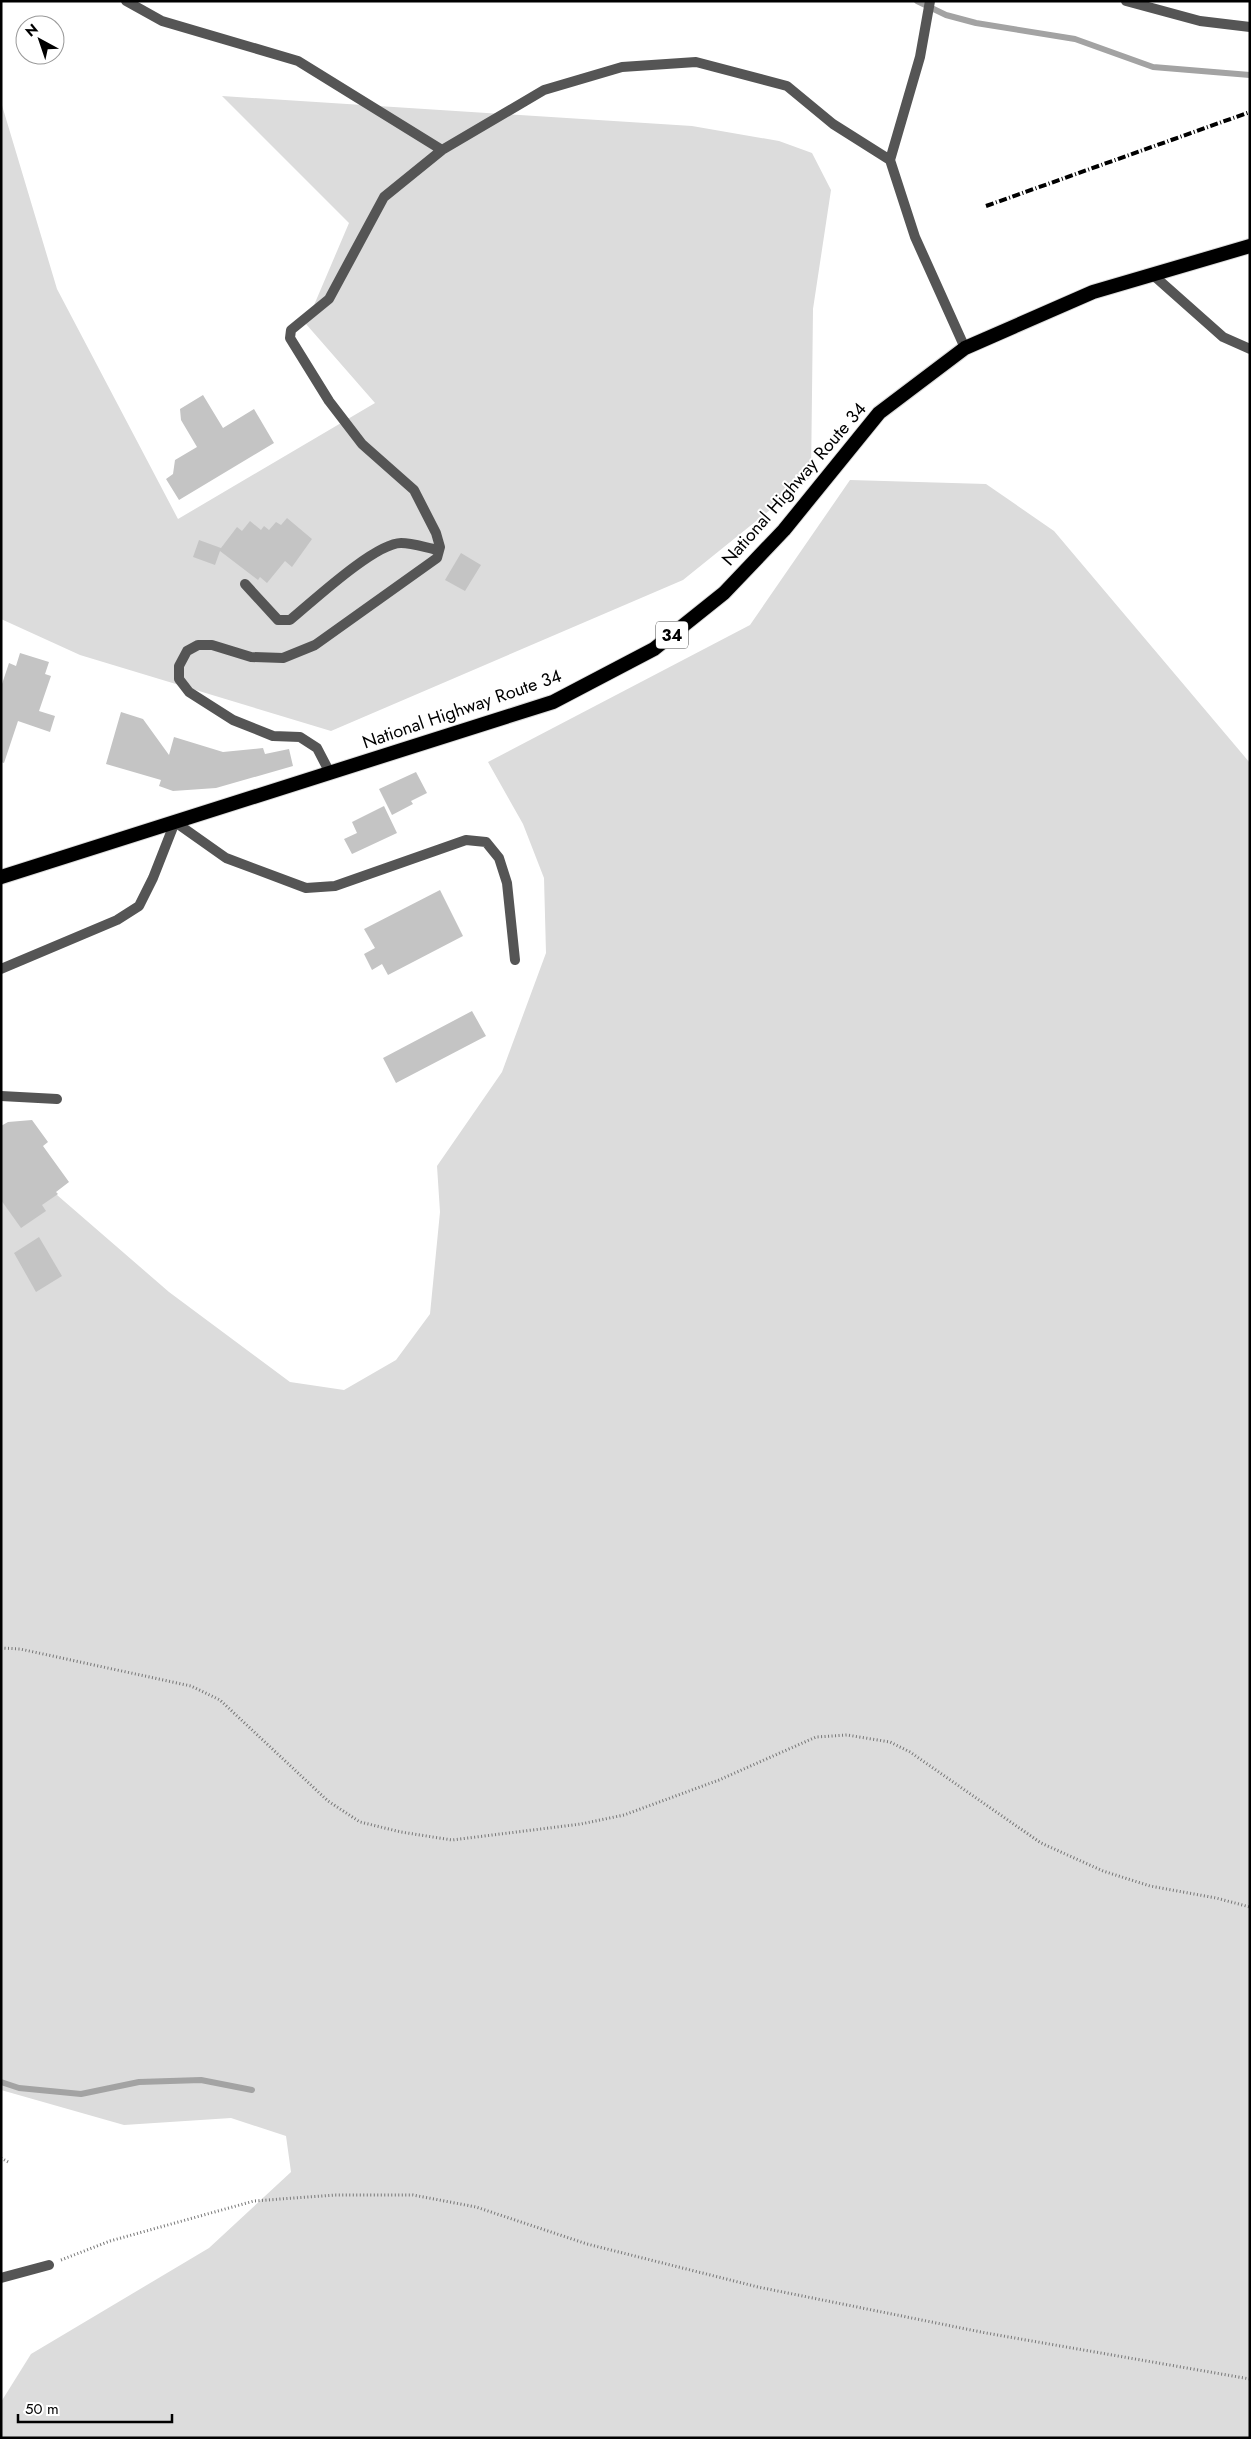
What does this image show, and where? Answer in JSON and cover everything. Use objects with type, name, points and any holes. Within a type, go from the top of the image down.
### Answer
[{"type":"highway","name":"National Highway Route 34","points":[[1,877],[553,702],[654,649],[730,586],[784,530],[879,413],[965,348],[1093,292],[1250,246]]},
{"type":"street","points":[[126,1],[162,21],[298,61],[442,150]]},
{"type":"street","points":[[930,1],[920,57],[890,160],[915,236],[965,348]]},
{"type":"street","points":[[1126,1],[1200,21],[1250,27]]},
{"type":"street","points":[[330,772],[317,748],[300,737],[273,736],[233,720],[189,692],[180,679],[179,666],[187,651],[198,645],[212,644],[251,658],[283,658],[315,645],[437,558],[439,550],[436,533],[414,490],[362,444],[329,401],[290,338],[292,330],[329,299],[384,197],[442,150],[544,90],[622,67],[696,62],[787,86],[833,124],[890,160]]},
{"type":"street","points":[[1152,274],[1223,337],[1250,350]]},
{"type":"street","points":[[245,584],[278,620],[290,620],[368,557],[387,546],[400,543],[439,550]]},
{"type":"street","points":[[1,969],[117,920],[138,906],[153,878],[175,822],[226,858],[306,888],[335,886],[466,840],[486,842],[499,858],[507,883],[515,960]]},
{"type":"street","points":[[1,1096],[57,1099]]},
{"type":"street","points":[[1,2278],[49,2265]]},
{"type":"path","points":[[1,1648],[20,1649],[168,1680],[198,1689],[220,1700],[328,1801],[360,1822],[401,1832],[452,1840],[581,1824],[624,1815],[719,1780],[816,1737],[847,1735],[890,1742],[910,1752],[1042,1843],[1103,1871],[1150,1886],[1216,1898],[1250,1908]]},
{"type":"path","points":[[1,2158],[10,2163]]},
{"type":"path","points":[[49,2265],[110,2241],[254,2200],[335,2195],[413,2195],[476,2207],[587,2244],[758,2287],[986,2333],[1250,2379]]},
{"type":"shaded area","points":[[222,96],[692,126],[779,141],[812,153],[831,190],[813,309],[811,477],[683,580],[331,731],[80,655],[1,619],[1,102],[57,289],[178,519],[375,403],[306,324],[349,223]]},
{"type":"shaded area","points":[[850,480],[986,484],[1054,531],[1250,763],[1250,2438],[1,2438],[1,2402],[31,2354],[209,2248],[291,2172],[286,2136],[231,2118],[124,2125],[1,2090],[1,1157],[42,1182],[169,1292],[290,1382],[344,1390],[396,1360],[430,1314],[440,1212],[437,1166],[502,1072],[546,953],[544,878],[523,824],[488,762],[750,625]]},
{"type":"building","points":[[203,395],[223,428],[254,409],[274,443],[179,500],[166,479],[173,474],[175,460],[197,447],[181,420],[180,409]]},
{"type":"building","points":[[287,518],[312,539],[292,567],[285,561],[267,583],[260,577],[258,580],[220,551],[215,565],[193,557],[199,540],[221,548],[237,527],[242,531],[250,521],[261,530],[264,526],[269,530],[276,522],[281,525]]},
{"type":"building","points":[[461,553],[481,565],[465,591],[445,580]]},
{"type":"building","points":[[20,653],[49,662],[45,674],[51,676],[39,711],[55,716],[50,732],[18,721],[4,763],[1,762],[1,687],[9,663],[16,666]]},
{"type":"building","points":[[121,712],[143,719],[169,755],[174,737],[223,752],[263,748],[265,754],[289,749],[293,766],[216,788],[173,791],[159,786],[161,780],[106,764]]},
{"type":"building","points":[[416,772],[427,793],[411,801],[413,804],[392,815],[379,789]]},
{"type":"building","points":[[384,806],[397,833],[352,854],[344,839],[357,833],[352,822]]},
{"type":"building","points":[[440,890],[463,936],[388,975],[382,964],[372,970],[364,954],[375,948],[364,929]]},
{"type":"building","points":[[472,1011],[486,1036],[396,1083],[383,1058]]},
{"type":"building","points":[[32,1120],[48,1142],[43,1146],[69,1182],[56,1192],[58,1194],[42,1205],[46,1211],[21,1228],[1,1200],[1,1126],[8,1122]]},
{"type":"building","points":[[39,1237],[62,1276],[36,1292],[14,1253]]},
{"type":"waterway","points":[[917,1],[946,15],[976,23],[1075,39],[1153,67],[1250,75]]},
{"type":"waterway","points":[[1,2082],[19,2088],[81,2094],[139,2082],[201,2080],[252,2090]]},
{"type":"railway","points":[[986,206],[1250,112]]}]
